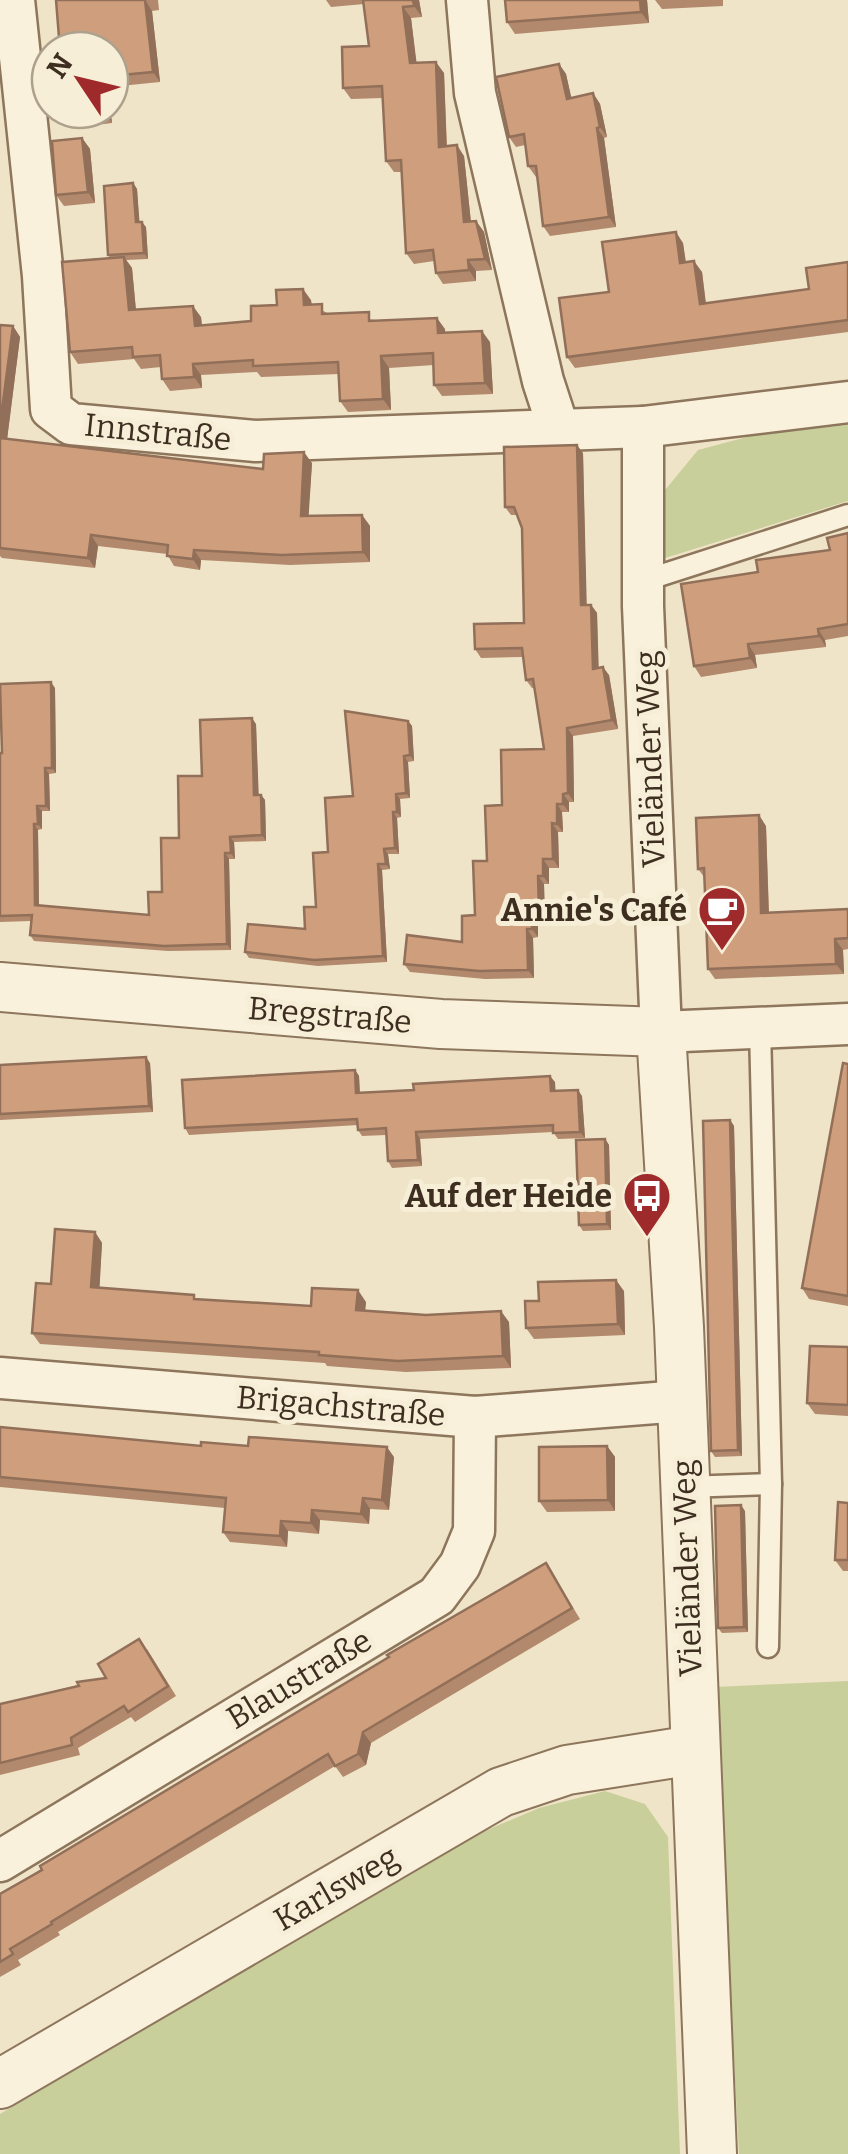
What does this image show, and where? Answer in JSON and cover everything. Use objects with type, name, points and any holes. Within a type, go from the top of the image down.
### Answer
[{"type":"street","name":"Innstraße","points":[[14,0],[44,276],[52,409],[70,424],[256,441],[560,430]]},
{"type":"street","points":[[467,0],[475,92],[542,381],[560,430],[643,427],[848,402]]},
{"type":"street","name":"Vieländer Weg","points":[[643,427],[643,580],[661,1032],[681,1401],[712,2154]]},
{"type":"street","name":"Bregstraße","points":[[0,987],[442,1024],[661,1032]]},
{"type":"street","points":[[661,1032],[848,1024]]},
{"type":"street","name":"Brigachstraße","points":[[0,1378],[476,1417],[681,1401]]},
{"type":"street","name":"Blaustraße","points":[[0,1861],[437,1596],[460,1565],[474,1531],[476,1417]]},
{"type":"street","name":"Karlsweg","points":[[0,2084],[501,1792],[567,1770],[694,1750]]},
{"type":"lane","points":[[643,580],[848,516]]},
{"type":"lane","points":[[760,1028],[771,1484],[768,1647]]},
{"type":"lane","points":[[684,1487],[771,1484]]},
{"type":"green space","points":[[848,425],[848,501],[662,559],[665,490],[698,450],[758,434]]},
{"type":"green space","points":[[848,1681],[848,2154],[739,2154],[714,1687]]},
{"type":"green space","points":[[605,1791],[645,1804],[668,1837],[680,2154],[0,2154],[0,2114],[480,1833],[539,1808]]},
{"type":"building","points":[[56,0],[145,0],[153,72],[130,74],[130,30],[58,30]]},
{"type":"building","points":[[363,0],[413,0],[414,6],[403,7],[410,63],[436,62],[439,147],[457,145],[464,222],[476,221],[485,259],[468,260],[469,270],[436,273],[433,250],[406,253],[401,160],[386,161],[382,86],[343,88],[342,47],[369,46]]},
{"type":"building","points":[[505,0],[640,0],[641,12],[507,22]]},
{"type":"building","points":[[559,64],[567,99],[593,93],[609,217],[543,226],[536,166],[528,166],[524,134],[509,137],[496,77]]},
{"type":"building","points":[[82,138],[88,192],[56,195],[52,141]]},
{"type":"building","points":[[133,183],[136,222],[142,222],[144,253],[108,255],[104,186]]},
{"type":"building","points":[[676,232],[680,263],[694,261],[700,304],[809,289],[806,268],[848,262],[848,320],[567,357],[559,298],[609,292],[602,242]]},
{"type":"building","points":[[124,257],[129,310],[193,306],[195,326],[251,321],[251,306],[277,305],[276,290],[303,289],[304,305],[322,304],[322,314],[369,312],[369,321],[437,318],[438,333],[482,331],[485,383],[434,385],[433,353],[381,356],[383,399],[340,401],[338,362],[253,366],[253,360],[193,364],[194,377],[162,379],[160,355],[133,357],[132,347],[70,352],[62,262]]},
{"type":"building","points":[[0,325],[13,326],[0,425]]},
{"type":"building","points":[[0,438],[263,469],[264,454],[304,452],[301,516],[362,515],[363,552],[282,555],[194,550],[193,559],[167,556],[168,545],[91,535],[88,558],[0,548]]},
{"type":"building","points":[[577,445],[581,605],[591,605],[593,669],[603,667],[612,720],[567,728],[568,793],[563,794],[563,804],[557,804],[557,824],[552,823],[553,859],[543,859],[543,876],[538,876],[539,914],[532,914],[532,929],[527,929],[528,970],[479,971],[404,964],[407,935],[462,942],[462,916],[475,915],[473,861],[487,861],[485,806],[502,805],[501,750],[544,749],[533,679],[526,680],[522,648],[475,649],[474,624],[524,623],[522,528],[514,507],[505,507],[504,447]]},
{"type":"building","points":[[848,533],[848,624],[818,629],[819,636],[748,644],[750,658],[694,666],[681,584],[758,572],[756,560],[830,550],[827,538]]},
{"type":"building","points":[[51,682],[52,768],[45,768],[46,806],[37,806],[38,824],[34,824],[35,905],[149,915],[148,892],[162,892],[161,838],[179,838],[178,776],[202,776],[200,720],[252,718],[254,795],[261,795],[262,835],[230,837],[231,853],[225,853],[227,944],[164,946],[30,935],[32,915],[0,916],[0,684]]},
{"type":"building","points":[[345,711],[408,721],[410,755],[404,756],[406,793],[396,794],[397,812],[393,812],[395,848],[384,849],[386,864],[378,864],[383,956],[314,960],[245,952],[248,924],[305,929],[304,907],[316,907],[313,853],[328,852],[325,798],[353,796]]},
{"type":"building","points":[[759,815],[761,913],[848,909],[848,938],[835,939],[836,964],[708,969],[704,868],[698,869],[696,818]]},
{"type":"building","points":[[146,1057],[149,1106],[0,1114],[0,1065]]},
{"type":"building","points":[[843,1063],[848,1064],[848,1296],[802,1288]]},
{"type":"building","points":[[355,1070],[356,1093],[414,1090],[413,1084],[550,1076],[551,1091],[578,1090],[580,1132],[553,1133],[553,1125],[416,1132],[418,1160],[388,1161],[386,1128],[358,1130],[357,1119],[185,1128],[182,1080]]},
{"type":"building","points":[[730,1120],[738,1450],[711,1451],[703,1121]]},
{"type":"building","points":[[605,1139],[607,1224],[579,1225],[576,1140]]},
{"type":"building","points":[[55,1229],[95,1232],[91,1287],[194,1295],[194,1299],[311,1306],[312,1288],[358,1290],[356,1310],[426,1315],[501,1311],[503,1356],[398,1361],[32,1333],[36,1283],[51,1284]]},
{"type":"building","points":[[616,1280],[618,1324],[526,1328],[525,1301],[539,1301],[538,1282]]},
{"type":"building","points":[[810,1346],[848,1347],[848,1405],[807,1403]]},
{"type":"building","points":[[0,1427],[201,1446],[201,1442],[248,1446],[249,1437],[387,1447],[382,1500],[363,1498],[361,1514],[312,1510],[311,1523],[281,1521],[280,1536],[223,1532],[226,1498],[0,1477]]},
{"type":"building","points":[[607,1446],[608,1500],[539,1501],[539,1447]]},
{"type":"building","points":[[838,1502],[848,1503],[848,1560],[835,1560]]},
{"type":"building","points":[[741,1505],[744,1627],[718,1628],[715,1506]]},
{"type":"building","points":[[546,1563],[572,1608],[363,1732],[358,1754],[335,1766],[328,1754],[51,1922],[10,1949],[13,1954],[0,1962],[0,1894],[387,1655]]},
{"type":"building","points":[[139,1639],[168,1686],[128,1712],[124,1706],[71,1738],[72,1745],[0,1763],[0,1704],[79,1686],[77,1682],[106,1678],[98,1664]]},
{"type":"place","name":"Annie's Café","points":[[722,952]]},
{"type":"place","name":"Auf der Heide","points":[[647,1238]]}]
